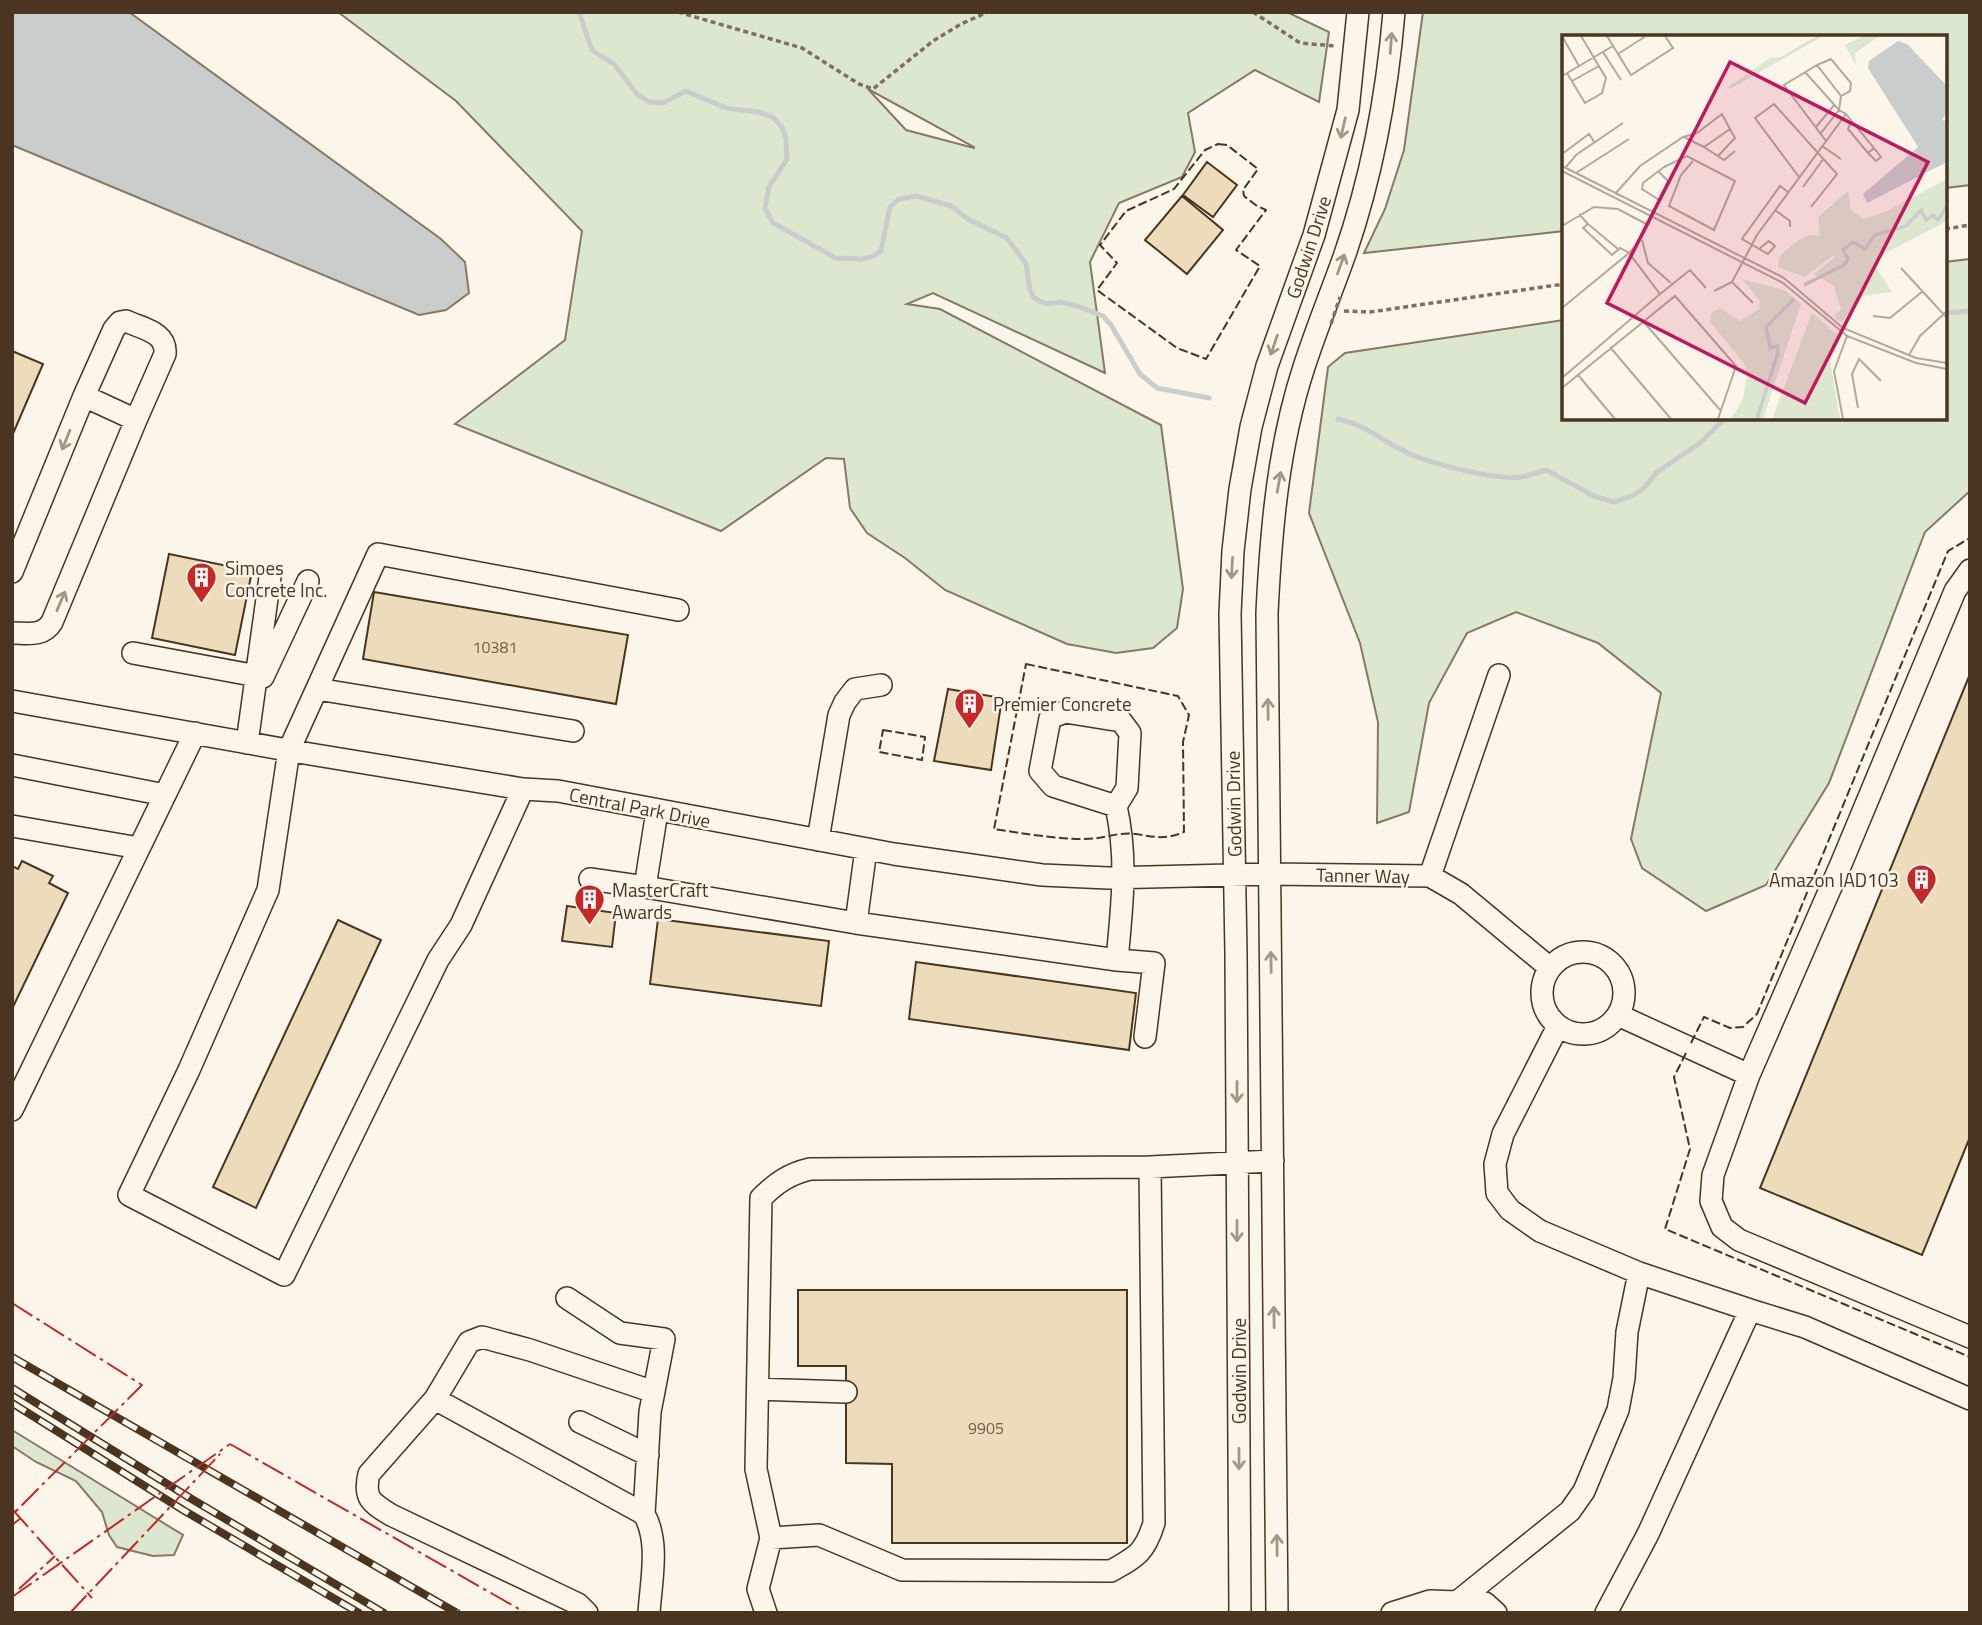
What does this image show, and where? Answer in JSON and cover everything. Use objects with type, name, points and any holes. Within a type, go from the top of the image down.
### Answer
[{"type":"street","name":"Godwin Drive","points":[[1240,1613],[1230,614],[1233,551],[1251,427],[1267,366],[1314,235],[1348,110],[1358,12]]},
{"type":"street","name":"Godwin Drive","points":[[1278,1613],[1267,613],[1270,544],[1289,426],[1304,367],[1332,310],[1381,120],[1389,73],[1394,12]]},
{"type":"street","points":[[12,572],[114,329],[120,322],[126,321],[162,338],[166,344],[165,354],[52,622],[47,631],[40,633],[12,633]]},
{"type":"street","points":[[84,396],[136,420]]},
{"type":"street","points":[[523,789],[461,926],[438,960],[285,1275],[129,1195],[189,1070],[268,890],[289,750],[378,554],[678,610]]},
{"type":"street","points":[[1970,570],[1955,590],[1841,864],[1749,1075],[1713,1175],[1711,1201],[1722,1227],[1739,1240],[1970,1337]]},
{"type":"street","points":[[247,743],[270,577]]},
{"type":"street","points":[[253,698],[308,581]]},
{"type":"street","points":[[133,653],[257,676]]},
{"type":"street","points":[[1430,876],[1499,675]]},
{"type":"street","points":[[818,840],[839,715],[855,689],[881,685]]},
{"type":"street","points":[[317,689],[573,731]]},
{"type":"street","name":"Central Park Drive","points":[[12,701],[523,789],[558,791],[866,849],[1042,875],[1124,877],[1270,874]]},
{"type":"street","points":[[1116,806],[1053,786],[1040,771],[1050,718],[1065,712],[1121,722],[1130,733],[1127,788],[1116,806],[1122,834],[1124,877],[1117,960]]},
{"type":"street","points":[[12,1110],[195,733]]},
{"type":"street","points":[[12,765],[164,795]]},
{"type":"street","points":[[645,887],[657,811]]},
{"type":"street","points":[[12,825],[139,848]]},
{"type":"street","points":[[856,923],[866,849]]},
{"type":"street","name":"Tanner Way","points":[[1270,874],[1430,876],[1461,894],[1550,968]]},
{"type":"street","points":[[590,879],[856,923],[1154,963],[1145,1037]]},
{"type":"street","points":[[1586,952],[1599,955],[1611,963],[1620,974],[1624,988],[1618,1015],[1608,1026],[1595,1032],[1569,1032],[1558,1026],[1549,1016],[1542,992],[1544,979],[1550,968],[1565,956],[1586,952]]},
{"type":"street","points":[[1618,1015],[1749,1075]]},
{"type":"street","points":[[1558,1026],[1503,1135],[1495,1164],[1497,1193],[1510,1210],[1540,1231],[1639,1273],[1805,1327],[1970,1399]]},
{"type":"street","points":[[766,1613],[758,1589],[771,1538],[756,1469],[761,1198],[775,1185],[793,1173],[810,1169],[1150,1167],[1273,1161]]},
{"type":"street","points":[[771,1538],[819,1535],[902,1570],[1111,1571],[1131,1560],[1147,1545],[1154,1523],[1150,1167]]},
{"type":"street","points":[[1457,1602],[1570,1511],[1584,1491],[1618,1410],[1624,1378],[1627,1332],[1639,1273]]},
{"type":"street","points":[[567,1298],[620,1334],[664,1339],[650,1412],[644,1514]]},
{"type":"street","points":[[1606,1613],[1648,1534],[1750,1310]]},
{"type":"street","points":[[587,1613],[578,1604],[391,1516],[372,1503],[366,1489],[369,1475],[435,1399],[469,1342],[482,1337],[530,1350],[654,1392]]},
{"type":"street","points":[[758,1389],[846,1392]]},
{"type":"street","points":[[435,1399],[644,1514],[651,1526],[653,1545],[649,1613]]},
{"type":"street","points":[[580,1422],[648,1455]]},
{"type":"street","points":[[1392,1613],[1430,1601],[1485,1603],[1496,1613]]},
{"type":"path","points":[[678,12],[802,48],[859,84],[873,89],[933,41],[988,12]]},
{"type":"path","points":[[1253,12],[1300,43],[1356,49]]},
{"type":"path","points":[[1947,229],[1970,225]]},
{"type":"path","points":[[1332,310],[1370,312],[1562,284]]},
{"type":"green space","points":[[338,12],[1287,12],[1329,32],[1319,102],[1255,70],[1188,113],[1195,152],[1182,177],[1119,203],[1090,262],[1105,373],[933,293],[907,304],[940,309],[1161,425],[1183,589],[1177,628],[1153,648],[1116,653],[1067,644],[945,590],[905,558],[867,533],[850,508],[844,459],[826,458],[721,531],[455,424],[565,340],[582,231],[456,101]],"holes":[[[868,89],[974,147],[906,130]]]},
{"type":"green space","points":[[1423,12],[1970,12],[1970,185],[1947,188],[1947,35],[1562,35],[1562,231],[1364,253],[1385,209],[1404,150]]},
{"type":"green space","points":[[1970,259],[1970,491],[1925,532],[1829,783],[1766,885],[1706,911],[1642,868],[1631,839],[1661,693],[1598,643],[1516,612],[1467,633],[1429,703],[1409,812],[1377,823],[1378,722],[1360,643],[1309,513],[1328,367],[1345,353],[1562,320],[1562,420],[1947,420],[1947,262]]},
{"type":"green space","points":[[12,1430],[183,1535],[174,1555],[153,1556],[117,1547],[109,1535],[102,1512],[76,1481],[36,1462],[12,1446]]},
{"type":"shaded area","points":[[12,12],[129,12],[441,239],[465,262],[469,293],[446,310],[419,315],[12,145]]},
{"type":"building","points":[[1207,162],[1237,185],[1213,217],[1183,195]]},
{"type":"building","points":[[1182,196],[1223,230],[1187,274],[1145,240]]},
{"type":"building","points":[[12,351],[43,364],[12,436]]},
{"type":"building","name":"Simoes Concrete Inc.","points":[[169,554],[252,571],[235,655],[152,638]]},
{"type":"building","points":[[374,592],[628,635],[616,704],[363,659]]},
{"type":"building","name":"Amazon IAD103","points":[[1970,674],[1970,1137],[1922,1255],[1760,1188]]},
{"type":"building","name":"Premier Concrete","points":[[948,689],[1002,698],[991,770],[934,761]]},
{"type":"building","points":[[22,861],[53,876],[49,883],[68,893],[12,1009],[12,866],[18,869]]},
{"type":"building","name":"MasterCraft Awards","points":[[567,906],[616,913],[612,947],[562,941]]},
{"type":"building","points":[[658,919],[829,941],[821,1006],[650,984]]},
{"type":"building","points":[[338,920],[381,940],[256,1208],[213,1187]]},
{"type":"building","points":[[916,962],[1136,993],[1129,1050],[909,1019]]},
{"type":"building","points":[[798,1290],[1127,1290],[1127,1543],[892,1543],[892,1464],[846,1463],[846,1366],[798,1366]]},
{"type":"waterway","points":[[579,12],[592,50],[614,64],[637,94],[649,102],[663,103],[686,91],[726,108],[773,117],[782,127],[787,159],[769,187],[765,208],[773,223],[836,258],[861,259],[872,257],[881,251],[890,207],[899,199],[917,196],[951,206],[968,219],[1007,238],[1026,264],[1034,298],[1046,304],[1060,302],[1077,306],[1103,316],[1140,374],[1157,388],[1209,398]]},
{"type":"waterway","points":[[1947,313],[1970,311]]},
{"type":"waterway","points":[[1338,419],[1363,428],[1411,454],[1442,465],[1509,477],[1546,470],[1594,496],[1614,502],[1634,495],[1644,488],[1657,472],[1700,443],[1723,420]]},
{"type":"railway","points":[[12,1357],[457,1613]]},
{"type":"railway","points":[[12,1388],[384,1613]]},
{"type":"railway","points":[[12,1403],[183,1510],[359,1613]]},
{"type":"fence","points":[[1218,144],[1227,145],[1258,169],[1243,190],[1244,196],[1266,210],[1236,250],[1260,266],[1206,359],[1177,348],[1097,290],[1117,263],[1100,245],[1126,211],[1174,189],[1205,150],[1218,144]]},
{"type":"fence","points":[[1691,1043],[1704,1017],[1730,1028],[1743,1027],[1757,1014],[1948,551],[1970,538]]},
{"type":"fence","points":[[1026,664],[1178,696],[1189,715],[1183,742],[1184,832],[1165,837],[1117,834],[1075,839],[994,829],[1026,664]]},
{"type":"fence","points":[[883,730],[925,737],[922,760],[879,752],[883,730]]},
{"type":"fence","points":[[1686,1053],[1674,1077],[1690,1149],[1665,1229],[1970,1357]]},
{"type":"power","points":[[12,1303],[142,1385],[12,1515]]},
{"type":"power","points":[[230,1444],[526,1613]]},
{"type":"power","points":[[12,1597],[230,1444]]},
{"type":"power","points":[[70,1613],[220,1454]]},
{"type":"power","points":[[12,1509],[92,1598]]},
{"type":"power","points":[[12,1525],[21,1518]]},
{"type":"power","points":[[19,1589],[55,1556]]},
{"type":"place","name":"Simoes Concrete Inc.","points":[[202,605]]},
{"type":"place","name":"Premier Concrete","points":[[970,730]]},
{"type":"place","name":"Amazon IAD103","points":[[1922,906]]},
{"type":"place","name":"MasterCraft Awards","points":[[589,927]]}]
